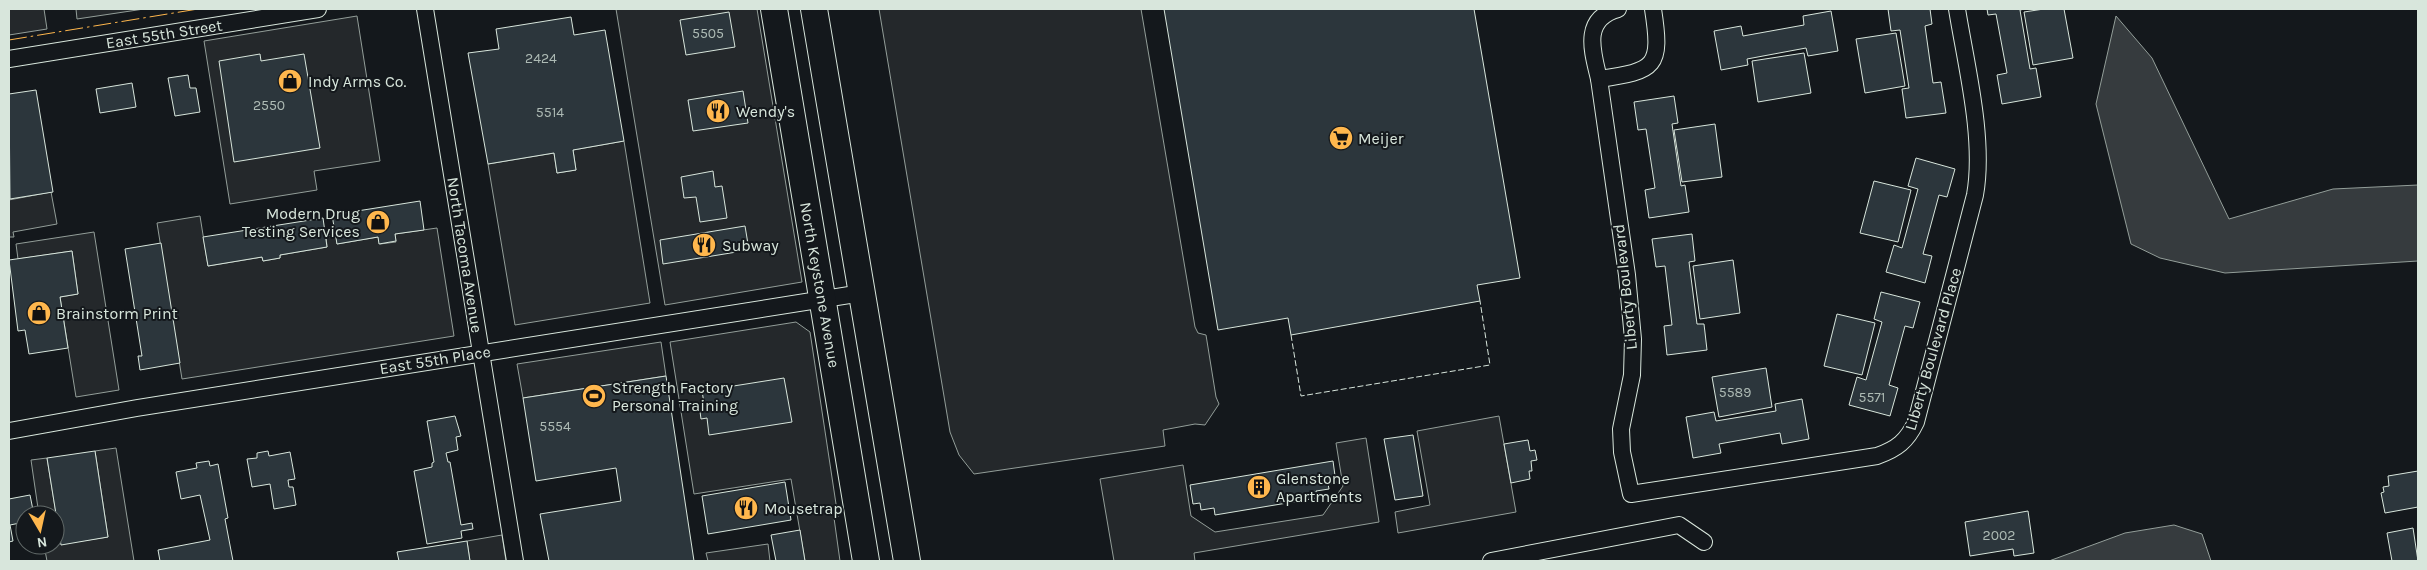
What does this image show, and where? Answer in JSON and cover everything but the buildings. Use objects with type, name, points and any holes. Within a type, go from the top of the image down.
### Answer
[{"type":"main road","name":"North Keystone Avenue","points":[[774,9],[866,561]]},
{"type":"main road","points":[[814,9],[907,561]]},
{"type":"street","name":"East 55th Street","points":[[9,59],[318,9]]},
{"type":"street","name":"North Tacoma Avenue","points":[[425,9],[515,561]]},
{"type":"street","name":"Liberty Boulevard","points":[[1618,9],[1600,18],[1592,34],[1592,46],[1599,79],[1633,331],[1632,375],[1624,408],[1621,440],[1630,494]]},
{"type":"street","points":[[1599,79],[1634,74],[1649,65],[1657,51],[1658,41],[1653,9]]},
{"type":"street","name":"Liberty Boulevard Place","points":[[1630,494],[1877,456],[1898,447],[1906,440],[1916,422],[1975,195],[1978,174],[1977,141],[1957,9]]},
{"type":"street","name":"East 55th Place","points":[[9,431],[138,408],[862,293]]},
{"type":"street","points":[[1491,561],[1680,525],[1704,542]]},
{"type":"shaded area","points":[[9,9],[44,9],[47,29],[9,35]]},
{"type":"shaded area","points":[[76,9],[144,9],[77,19]]},
{"type":"shaded area","points":[[616,9],[757,9],[802,282],[665,305]]},
{"type":"shaded area","points":[[879,9],[1141,9],[1195,327],[1198,333],[1206,335],[1216,397],[1219,404],[1205,425],[1195,424],[1163,430],[1165,446],[974,474],[959,455],[950,432]]},
{"type":"shaded area","points":[[357,16],[380,161],[314,171],[317,190],[230,204],[204,41]]},
{"type":"shaded area","points":[[2116,16],[2152,58],[2229,219],[2333,189],[2418,185],[2418,261],[2225,273],[2160,258],[2131,244],[2096,104]]},
{"type":"shaded area","points":[[624,141],[650,303],[515,325],[488,164],[554,153],[557,173],[576,170],[573,150]]},
{"type":"shaded area","points":[[51,192],[57,224],[13,232],[14,237],[9,237],[9,200]]},
{"type":"shaded area","points":[[200,216],[208,266],[262,257],[263,261],[280,258],[280,255],[327,247],[326,236],[336,234],[337,244],[378,237],[380,244],[396,242],[395,234],[437,228],[454,336],[182,379],[157,223]]},
{"type":"shaded area","points":[[94,232],[119,390],[76,397],[60,297],[78,294],[72,251],[18,259],[16,244]]},
{"type":"shaded area","points":[[796,322],[810,332],[838,517],[834,518],[840,561],[805,561],[791,479],[694,494],[670,342]]},
{"type":"shaded area","points":[[661,342],[666,376],[523,398],[517,364]]},
{"type":"shaded area","points":[[1499,416],[1516,512],[1398,533],[1395,512],[1430,505],[1417,431]]},
{"type":"shaded area","points":[[1366,438],[1379,522],[1194,553],[1195,561],[1114,561],[1100,479],[1183,465],[1191,516],[1215,532],[1323,515],[1343,486],[1336,443]]},
{"type":"shaded area","points":[[116,448],[134,561],[47,561],[46,555],[65,555],[65,543],[108,537],[95,451]]},
{"type":"shaded area","points":[[47,458],[55,505],[38,505],[31,460]]},
{"type":"shaded area","points":[[2174,525],[2202,534],[2211,561],[2049,561],[2125,533]]},
{"type":"shaded area","points":[[502,535],[506,561],[470,561],[467,541]]},
{"type":"shaded area","points":[[768,544],[770,561],[708,561],[706,553]]},
{"type":"fence","points":[[1291,335],[1301,396],[1490,365],[1480,301]]},
{"type":"power","points":[[9,40],[198,9]]},
{"type":"place","name":"Indy Arms Co.","points":[[290,81]]},
{"type":"place","name":"Wendy's","points":[[718,111]]},
{"type":"place","name":"Meijer","points":[[1341,138]]},
{"type":"place","name":"Modern Drug Testing Services","points":[[378,222]]},
{"type":"place","name":"Subway","points":[[704,245]]},
{"type":"place","name":"Brainstorm Print","points":[[39,313]]},
{"type":"place","name":"Strength Factory Personal Training","points":[[594,396]]},
{"type":"place","name":"Glenstone Apartments","points":[[1259,487]]},
{"type":"place","name":"Mousetrap","points":[[746,508]]}]
